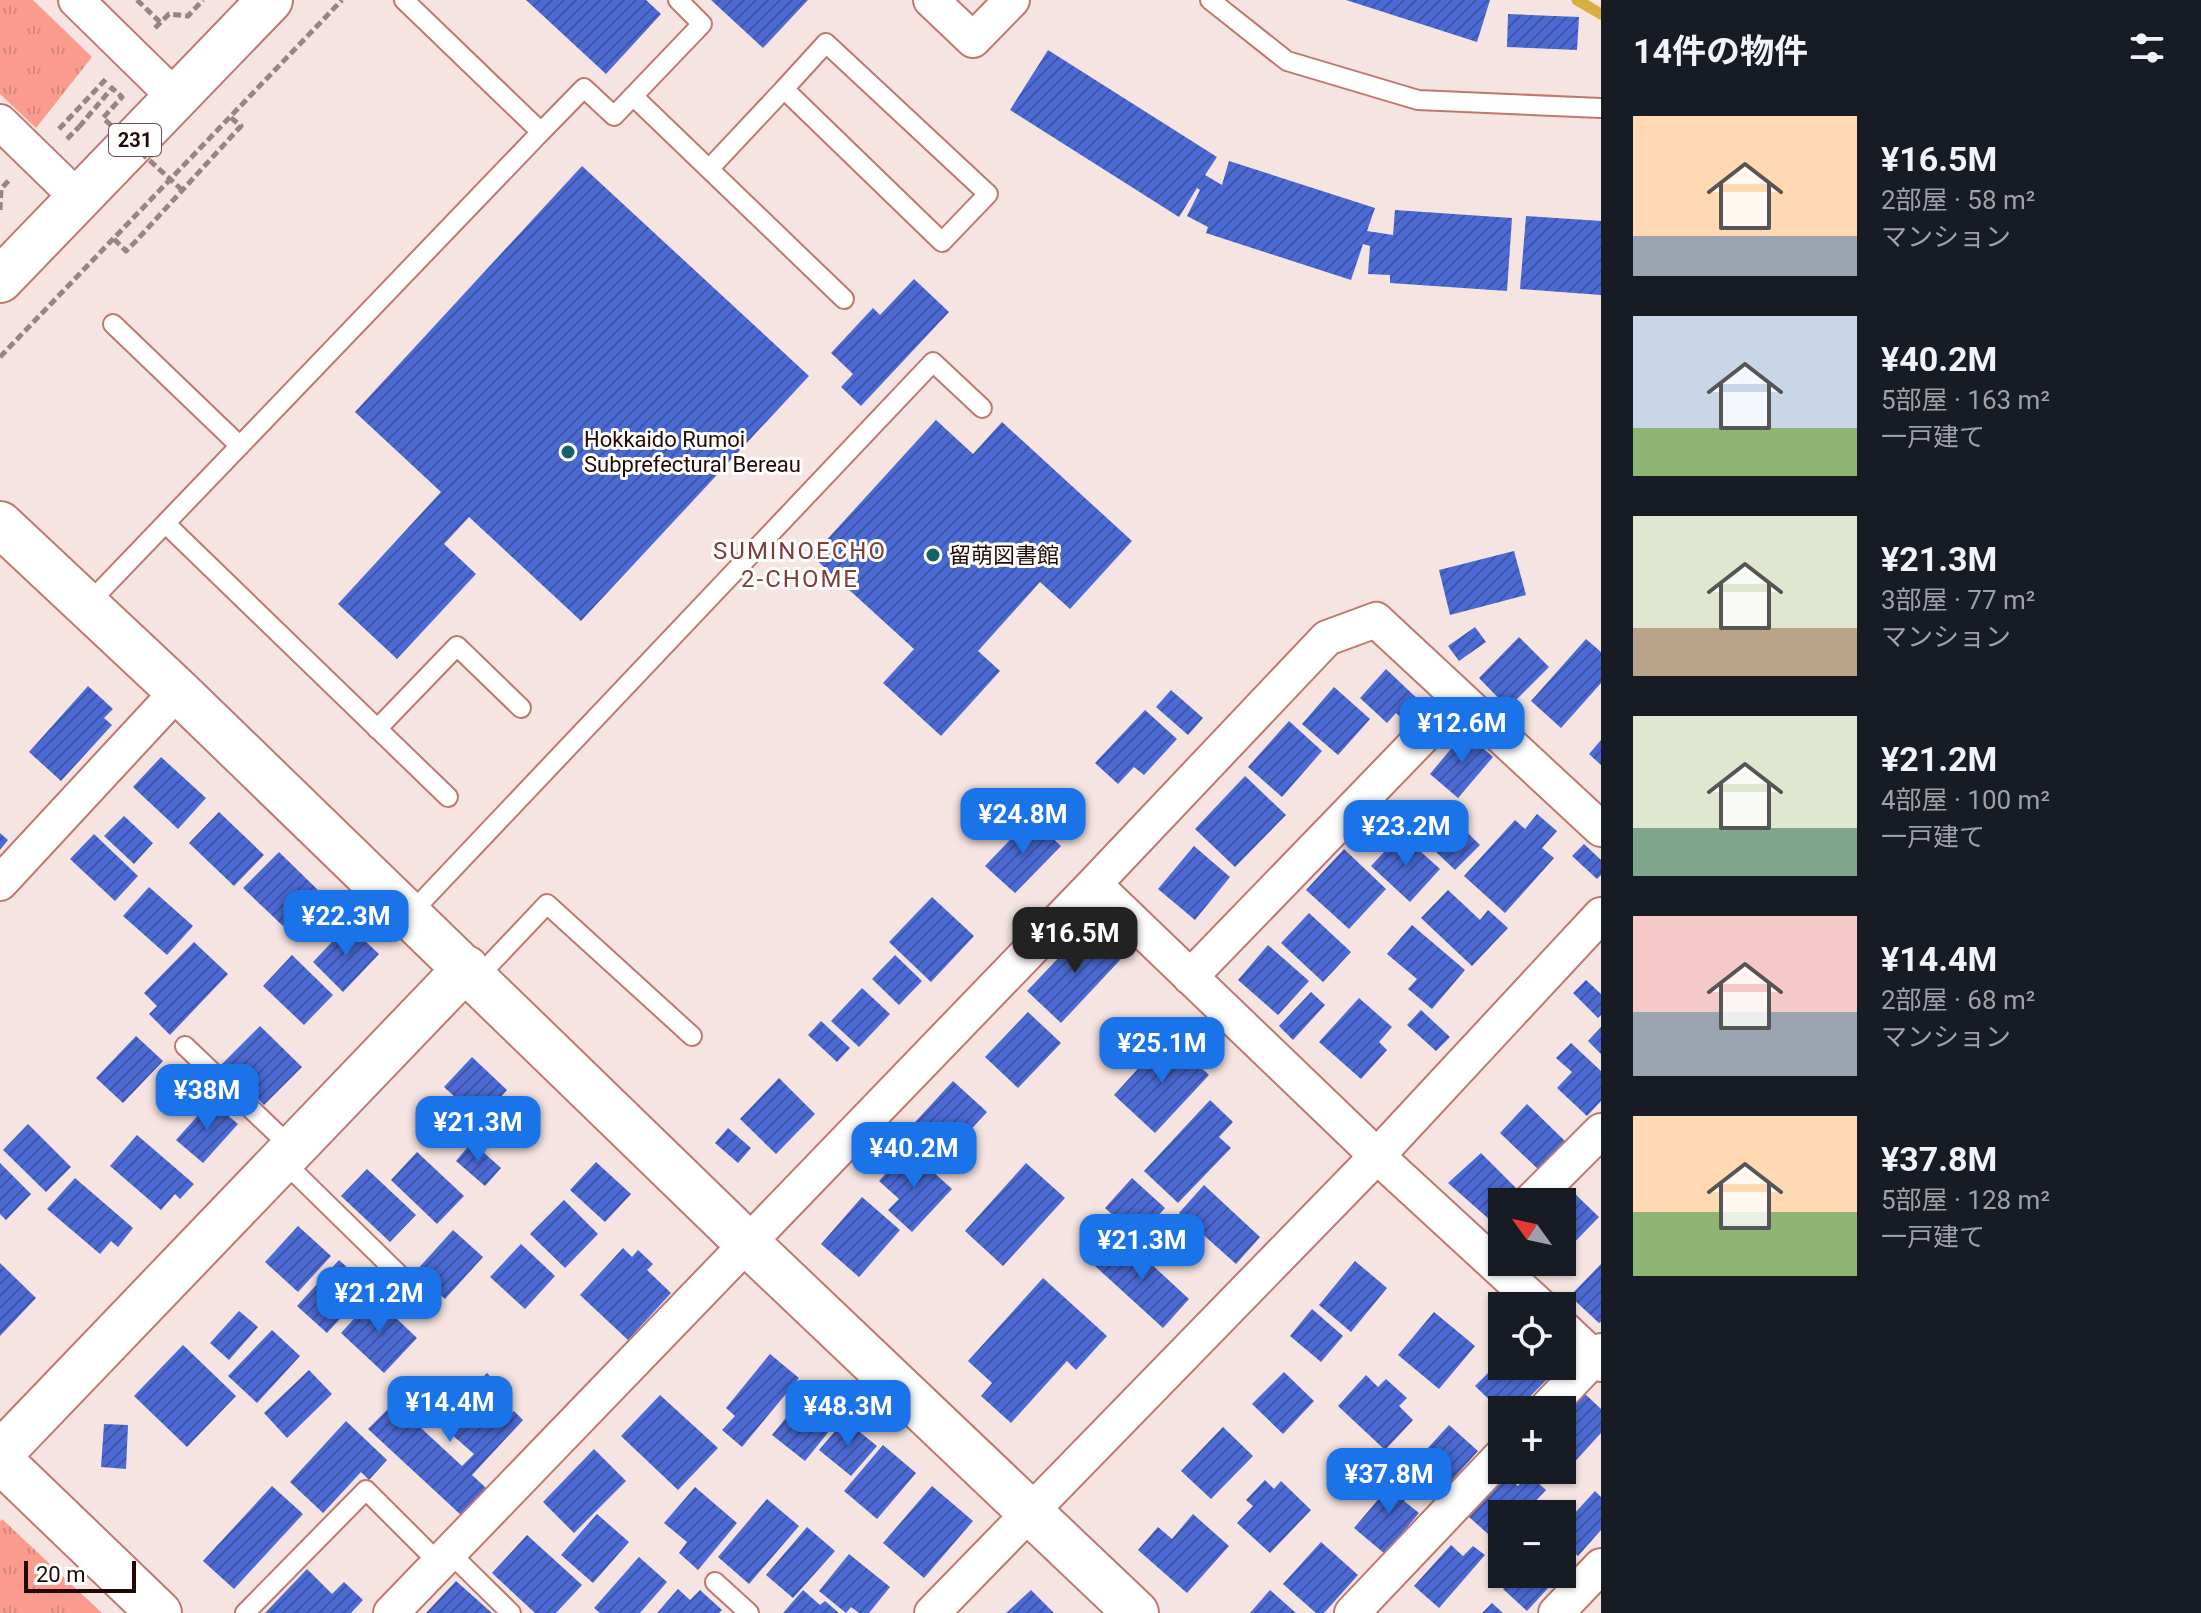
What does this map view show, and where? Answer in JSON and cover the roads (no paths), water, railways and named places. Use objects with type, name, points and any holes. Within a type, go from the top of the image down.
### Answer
[{"type":"main road","name":"231","points":[[0,280],[270,0]]},
{"type":"main road","points":[[0,524],[178,691],[746,1242],[1136,1613]]},
{"type":"main road","points":[[159,1613],[0,1457],[287,1154],[472,973]]},
{"type":"street","points":[[76,0],[177,99]]},
{"type":"street","points":[[931,0],[973,40],[1012,0]]},
{"type":"street","points":[[0,122],[78,198]]},
{"type":"street","points":[[391,1613],[1327,638],[1376,620],[1601,829]]},
{"type":"street","points":[[0,883],[178,691]]},
{"type":"street","points":[[1190,977],[1459,699]]},
{"type":"street","points":[[1094,884],[1377,1156],[1488,1239]]},
{"type":"street","points":[[932,1613],[1377,1156],[1601,915]]},
{"type":"street","points":[[1544,1188],[1601,1131]]},
{"type":"street","points":[[1517,1276],[1529,1292]]},
{"type":"street","points":[[1559,1396],[1599,1357],[1576,1338]]},
{"type":"street","points":[[1352,1613],[1488,1470]]},
{"type":"street","points":[[1556,1613],[1601,1566]]},
{"type":"lane","points":[[404,0],[541,132]]},
{"type":"lane","points":[[87,605],[584,88],[614,116],[702,24],[678,0]]},
{"type":"lane","points":[[1210,0],[1287,61],[1418,100],[1601,108]]},
{"type":"lane","points":[[709,169],[826,43],[988,194],[942,242],[784,89]]},
{"type":"lane","points":[[633,96],[844,299]]},
{"type":"lane","points":[[113,324],[240,446]]},
{"type":"lane","points":[[410,914],[933,362],[982,408]]},
{"type":"lane","points":[[166,524],[448,797]]},
{"type":"lane","points":[[377,729],[457,646],[521,708]]},
{"type":"lane","points":[[472,973],[547,904],[692,1036]]},
{"type":"lane","points":[[185,1046],[421,1296]]},
{"type":"lane","points":[[245,1613],[366,1490],[511,1613]]},
{"type":"lane","points":[[715,1582],[749,1613]]},
{"type":"waterway","points":[[1577,0],[1601,14]]},
{"type":"place","name":"Hokkaido Rumoi Subprefectural Bereau","points":[[568,452]]},
{"type":"place","name":"留萌図書館","points":[[933,555]]},
{"type":"district","name":"SUMINOECHO 2-CHOME","points":[[800,565]]}]
